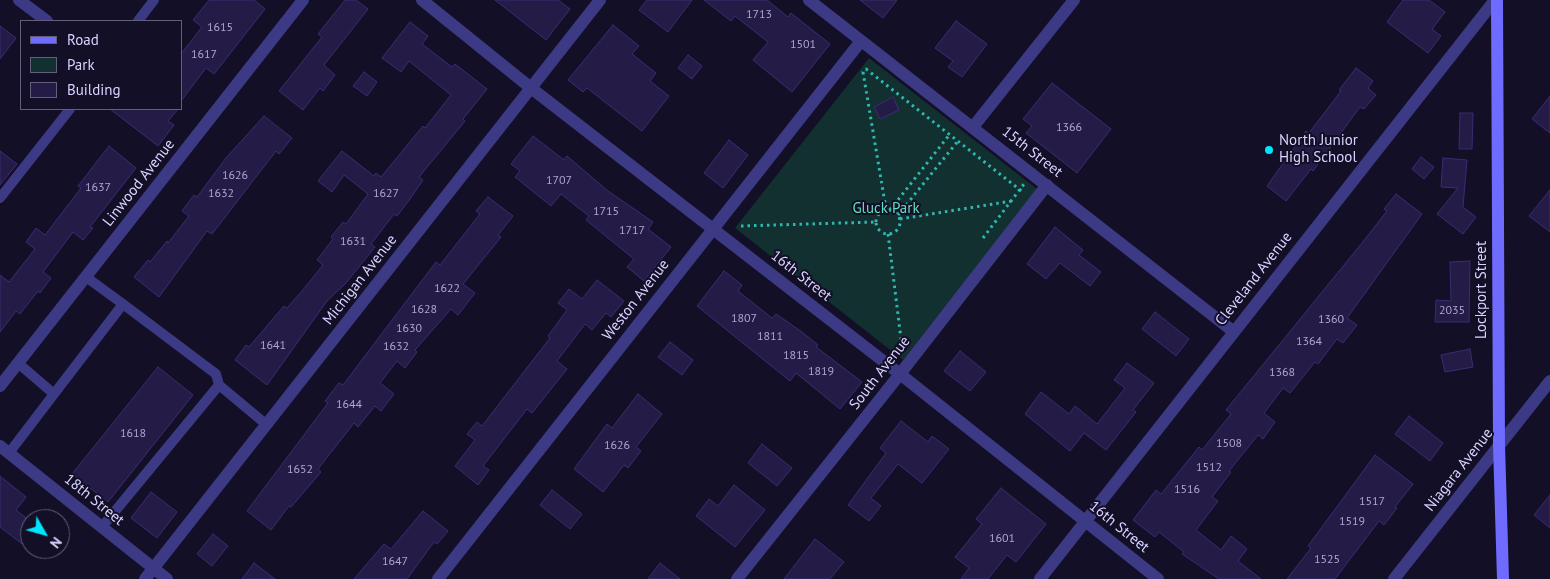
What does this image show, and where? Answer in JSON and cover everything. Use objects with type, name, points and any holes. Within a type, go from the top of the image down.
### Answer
[{"type":"main road","name":"Lockport Street","points":[[1496,0],[1499,445],[1503,579]]},
{"type":"street","points":[[20,0],[47,20]]},
{"type":"street","name":"Linwood Avenue","points":[[0,386],[303,0]]},
{"type":"street","name":"16th Street","points":[[422,0],[531,88],[900,374],[1158,579]]},
{"type":"street","name":"Michigan Avenue","points":[[145,579],[600,0]]},
{"type":"street","name":"15th Street","points":[[809,0],[1234,332]]},
{"type":"street","points":[[973,127],[1074,0]]},
{"type":"street","name":"Cleveland Avenue","points":[[1040,579],[1496,0]]},
{"type":"street","name":"Weston Avenue","points":[[438,579],[861,40]]},
{"type":"street","name":"South Avenue","points":[[737,579],[1047,185]]},
{"type":"street","name":"Niagara Avenue","points":[[1394,579],[1550,380]]},
{"type":"street","name":"18th Street","points":[[4,449],[167,579]]},
{"type":"lane","points":[[139,20],[154,0]]},
{"type":"lane","points":[[0,198],[69,110]]},
{"type":"lane","points":[[86,277],[216,374],[219,385],[267,425]]},
{"type":"lane","points":[[4,449],[54,394],[123,304]]},
{"type":"lane","points":[[18,363],[54,394]]},
{"type":"lane","points":[[102,527],[219,385]]},
{"type":"path","points":[[1012,201],[899,217],[888,209],[863,72],[866,69],[1027,195]]},
{"type":"path","points":[[950,134],[888,209],[878,214],[876,222],[881,231],[888,234],[896,231],[899,217],[958,140]]},
{"type":"path","points":[[983,238],[1025,184]]},
{"type":"path","points":[[741,226],[876,222]]},
{"type":"path","points":[[888,234],[902,350]]},
{"type":"green space","name":"Gluck Park","points":[[869,58],[1037,189],[903,360],[735,228]]},
{"type":"building","points":[[209,0],[254,0],[265,9],[214,74],[206,68],[182,100],[182,53],[202,27],[193,20]]},
{"type":"building","points":[[345,0],[356,0],[368,9],[324,65],[335,75],[323,91],[320,88],[303,110],[279,91],[322,37],[318,34]]},
{"type":"building","points":[[495,0],[558,0],[570,9],[546,40]]},
{"type":"building","points":[[647,0],[692,0],[668,32],[639,10]]},
{"type":"building","points":[[704,0],[767,0],[788,17],[791,13],[830,44],[792,92],[753,60],[768,42],[735,16],[731,21]]},
{"type":"building","points":[[860,0],[897,0],[883,18]]},
{"type":"building","points":[[1403,0],[1429,0],[1445,12],[1432,29],[1441,36],[1428,53],[1387,22]]},
{"type":"building","points":[[956,21],[987,44],[962,77],[948,67],[953,61],[935,48]]},
{"type":"building","points":[[410,22],[428,36],[422,44],[452,67],[455,64],[487,89],[463,119],[465,121],[419,177],[423,180],[410,199],[397,216],[394,214],[371,244],[375,247],[346,283],[327,301],[267,385],[235,360],[246,345],[249,347],[284,306],[287,308],[323,265],[317,260],[333,239],[331,237],[343,222],[346,224],[368,194],[344,175],[332,192],[318,181],[342,151],[374,176],[376,173],[381,177],[423,126],[425,128],[451,95],[409,61],[401,72],[382,58]]},
{"type":"building","points":[[613,25],[639,46],[632,54],[656,73],[650,81],[669,96],[642,131],[587,88],[583,92],[568,80]]},
{"type":"building","points":[[0,26],[16,38],[0,59]]},
{"type":"building","points":[[688,55],[702,66],[692,79],[678,68]]},
{"type":"building","points":[[1356,68],[1373,81],[1368,88],[1376,95],[1364,109],[1360,107],[1313,171],[1311,169],[1286,201],[1267,186],[1306,131],[1309,133]]},
{"type":"building","points":[[364,72],[377,82],[367,96],[353,86]]},
{"type":"building","points":[[1052,83],[1111,129],[1077,173],[1026,133],[1032,126],[1023,119]]},
{"type":"building","points":[[1550,96],[1550,133],[1532,119]]},
{"type":"building","points":[[893,97],[899,110],[880,119],[874,107]]},
{"type":"building","points":[[111,110],[177,110],[168,121],[174,125],[158,146]]},
{"type":"building","points":[[1460,113],[1473,113],[1472,149],[1459,149]]},
{"type":"building","points":[[264,116],[292,138],[279,154],[276,151],[212,234],[207,231],[159,297],[134,277],[148,260],[150,262],[167,241],[168,243],[189,216],[182,211],[194,195],[197,197],[226,158]]},
{"type":"building","points":[[533,136],[564,160],[567,156],[608,191],[653,222],[648,229],[671,247],[644,281],[627,267],[634,259],[586,220],[589,216],[561,194],[551,206],[515,177],[520,171],[511,164]]},
{"type":"building","points":[[729,140],[748,155],[723,188],[704,173]]},
{"type":"building","points":[[109,146],[136,168],[90,227],[93,228],[83,240],[73,232],[43,272],[51,278],[20,314],[16,311],[0,332],[0,275],[9,282],[35,249],[26,242],[36,228],[45,235],[81,188],[78,186]]},
{"type":"building","points":[[0,151],[17,164],[0,185]]},
{"type":"building","points":[[1421,157],[1434,167],[1424,179],[1412,169]]},
{"type":"building","points":[[1443,158],[1467,160],[1463,207],[1476,217],[1463,234],[1437,214],[1458,188],[1441,187]]},
{"type":"building","points":[[1550,190],[1550,232],[1529,216]]},
{"type":"building","points":[[1396,194],[1422,214],[1347,318],[1357,325],[1343,343],[1337,339],[1318,364],[1315,362],[1290,393],[1283,388],[1264,413],[1275,422],[1263,439],[1258,435],[1229,471],[1231,472],[1212,497],[1218,501],[1196,530],[1221,550],[1231,536],[1247,549],[1238,561],[1261,579],[1219,579],[1182,554],[1184,552],[1159,532],[1155,537],[1133,520],[1156,490],[1161,494],[1199,447],[1202,450],[1231,414],[1226,410],[1362,243],[1387,211],[1384,209]]},
{"type":"building","points":[[488,197],[513,216],[498,235],[501,237],[463,284],[475,293],[458,315],[451,309],[415,350],[417,352],[405,368],[397,361],[380,383],[394,394],[381,411],[375,406],[358,427],[354,423],[318,469],[321,472],[291,507],[289,506],[271,530],[247,511],[328,403],[325,401],[339,383],[343,385],[436,262],[440,265],[480,214],[476,211]]},
{"type":"building","points":[[1055,227],[1083,250],[1079,255],[1101,272],[1090,286],[1060,263],[1046,279],[1027,264]]},
{"type":"building","points":[[1470,261],[1469,322],[1435,322],[1436,300],[1451,301],[1450,262]]},
{"type":"building","points":[[724,271],[742,285],[738,291],[772,318],[776,314],[802,332],[818,345],[816,347],[862,382],[840,409],[796,373],[790,381],[697,306]]},
{"type":"building","points":[[597,280],[624,301],[611,317],[606,313],[592,330],[585,324],[557,361],[567,369],[532,413],[527,409],[483,466],[489,470],[478,485],[455,466],[475,440],[467,434],[477,422],[482,426],[550,338],[548,336],[567,310],[558,303],[569,289],[582,299]]},
{"type":"building","points":[[1155,312],[1189,339],[1176,356],[1142,329]]},
{"type":"building","points":[[670,342],[693,360],[682,375],[658,357]]},
{"type":"building","points":[[1470,349],[1473,367],[1445,372],[1441,355]]},
{"type":"building","points":[[960,351],[986,372],[970,391],[944,371]]},
{"type":"building","points":[[1127,363],[1154,383],[1133,410],[1136,412],[1106,450],[1084,433],[1070,451],[1025,414],[1041,392],[1069,414],[1075,406],[1097,424],[1125,388],[1114,380]]},
{"type":"building","points":[[158,367],[193,395],[108,502],[72,474]]},
{"type":"building","points":[[638,394],[662,414],[636,447],[641,451],[628,468],[624,465],[603,492],[574,469],[607,424],[612,428]]},
{"type":"building","points":[[1409,416],[1443,443],[1430,461],[1395,434]]},
{"type":"building","points":[[901,421],[928,442],[932,436],[949,449],[922,483],[898,464],[871,498],[881,506],[869,521],[848,505],[886,453],[880,448]]},
{"type":"building","points":[[762,444],[792,468],[777,486],[748,463]]},
{"type":"building","points":[[1375,455],[1413,484],[1395,507],[1397,508],[1384,525],[1379,521],[1335,579],[1287,579],[1311,548],[1308,546]]},
{"type":"building","points":[[0,476],[26,497],[16,510],[20,513],[20,542],[0,527]]},
{"type":"building","points":[[734,485],[765,510],[735,547],[696,516],[709,499],[718,506]]},
{"type":"building","points":[[1001,488],[1046,524],[1016,562],[1007,555],[988,579],[961,579],[969,568],[955,557],[982,524],[976,519]]},
{"type":"building","points":[[552,490],[582,514],[570,529],[540,505]]},
{"type":"building","points":[[151,492],[177,512],[157,538],[131,518]]},
{"type":"building","points":[[1550,495],[1550,528],[1534,515]]},
{"type":"building","points":[[423,511],[448,531],[437,544],[434,542],[407,579],[354,579],[384,544],[391,549]]},
{"type":"building","points":[[213,534],[228,546],[212,566],[197,554]]},
{"type":"building","points":[[815,539],[844,562],[830,579],[784,579]]},
{"type":"building","points":[[254,563],[275,579],[242,579]]},
{"type":"building","points":[[660,563],[680,579],[648,579]]},
{"type":"place","name":"North Junior High School","points":[[1269,150]]}]
